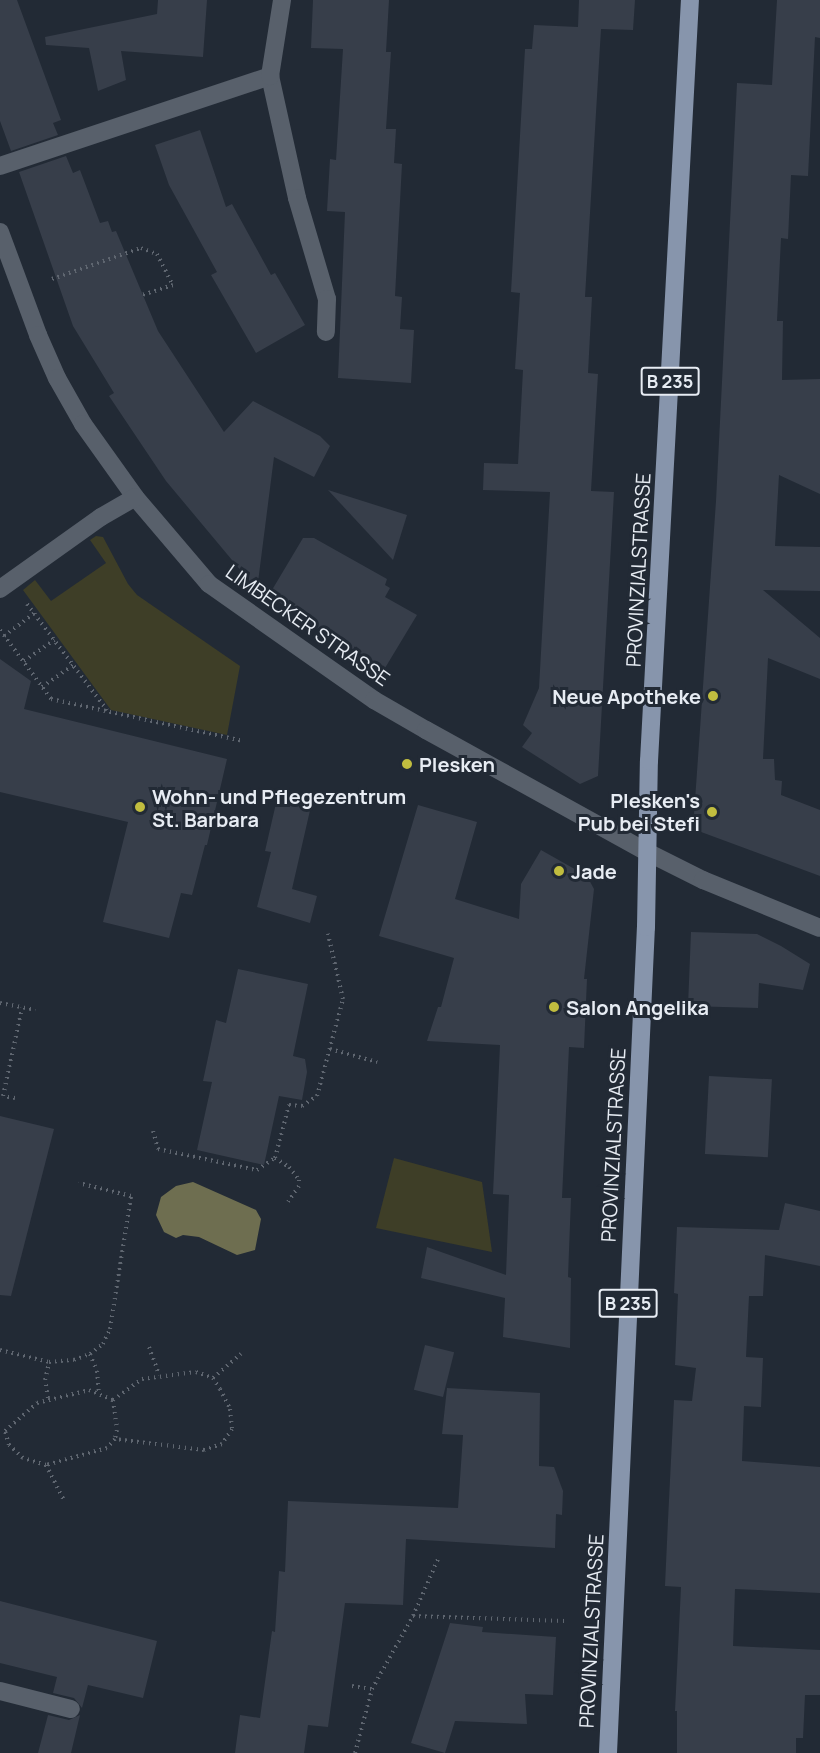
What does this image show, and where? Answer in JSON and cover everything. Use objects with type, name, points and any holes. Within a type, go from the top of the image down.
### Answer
[{"type":"main road","name":"PROVINZIALSTRASSE","points":[[608,1753],[646,927],[647,852],[690,0]]},
{"type":"street","points":[[282,0],[270,76],[297,198],[327,299],[326,332]]},
{"type":"street","points":[[0,166],[270,76]]},
{"type":"street","name":"LIMBECKER STRASSE","points":[[0,232],[57,378],[83,424],[135,497],[209,584],[374,700],[647,852],[703,879],[820,928]]},
{"type":"street","points":[[5,585],[101,517],[135,497]]},
{"type":"street","points":[[0,1691],[71,1709]]},
{"type":"path","points":[[52,279],[141,248],[157,254],[173,285],[143,295]]},
{"type":"path","points":[[5,585],[34,613],[108,711]]},
{"type":"path","points":[[4,636],[34,613]]},
{"type":"path","points":[[0,630],[51,699],[243,741]]},
{"type":"path","points":[[24,662],[54,640]]},
{"type":"path","points":[[42,687],[74,666]]},
{"type":"path","points":[[153,1131],[158,1149],[257,1170],[275,1158],[289,1105],[302,1106],[317,1096],[343,999],[328,934]]},
{"type":"path","points":[[0,1003],[35,1011]]},
{"type":"path","points":[[15,1098],[3,1096],[22,1008]]},
{"type":"path","points":[[330,1049],[377,1062]]},
{"type":"path","points":[[275,1158],[289,1167],[298,1180],[299,1186],[288,1202]]},
{"type":"path","points":[[0,1350],[50,1362],[74,1360],[90,1354],[103,1344],[110,1329],[131,1196],[79,1183]]},
{"type":"path","points":[[149,1347],[159,1375]]},
{"type":"path","points":[[90,1354],[97,1371],[99,1393]]},
{"type":"path","points":[[213,1378],[241,1354]]},
{"type":"path","points":[[48,1398],[45,1380],[50,1362]]},
{"type":"path","points":[[112,1400],[142,1379],[196,1372],[213,1378],[230,1408],[232,1429],[222,1444],[204,1450],[115,1439]]},
{"type":"path","points":[[89,1390],[112,1400],[117,1430],[115,1439],[107,1448],[46,1466],[23,1458],[9,1445],[2,1430],[37,1402],[48,1398],[89,1390]]},
{"type":"path","points":[[46,1466],[63,1499]]},
{"type":"path","points":[[355,1753],[372,1689],[413,1616],[438,1559]]},
{"type":"path","points":[[413,1616],[565,1621]]},
{"type":"path","points":[[352,1686],[372,1689]]},
{"type":"shaded area","points":[[96,536],[103,537],[128,584],[137,595],[240,666],[227,735],[111,710],[23,590],[35,580],[51,601],[106,563],[90,540]]},
{"type":"shaded area","points":[[394,1158],[482,1182],[492,1252],[376,1228]]},
{"type":"shaded area","points":[[193,1182],[256,1210],[261,1219],[255,1250],[237,1255],[199,1237],[183,1235],[176,1238],[164,1232],[156,1215],[161,1197],[176,1186]]},
{"type":"building","points":[[0,0],[17,0],[61,120],[53,123],[58,135],[11,151],[0,121]]},
{"type":"building","points":[[158,0],[207,0],[203,57],[121,51],[126,80],[98,91],[89,48],[46,45],[45,37],[157,14]]},
{"type":"building","points":[[313,0],[389,0],[386,52],[391,52],[386,129],[396,129],[394,163],[402,164],[395,296],[402,297],[400,329],[414,330],[411,383],[338,378],[345,212],[327,211],[330,159],[336,160],[343,49],[311,48]]},
{"type":"building","points":[[579,0],[635,0],[633,30],[601,29],[585,297],[592,297],[588,373],[598,374],[591,491],[614,492],[598,776],[580,784],[522,747],[532,733],[523,725],[539,688],[550,492],[483,490],[484,463],[518,464],[523,370],[515,369],[520,293],[511,292],[525,49],[532,49],[534,25],[578,27]]},
{"type":"building","points":[[777,0],[820,0],[820,38],[815,37],[808,176],[791,175],[788,239],[781,238],[777,321],[783,321],[782,380],[820,379],[820,494],[779,475],[775,546],[820,547],[820,591],[763,590],[820,638],[820,679],[768,658],[763,759],[774,759],[775,780],[782,781],[781,795],[820,810],[820,876],[693,829],[716,501],[737,83],[772,85]]},
{"type":"building","points":[[200,130],[226,207],[232,204],[271,275],[275,273],[305,325],[256,353],[211,275],[217,272],[169,185],[155,145]]},
{"type":"building","points":[[66,156],[73,173],[80,170],[100,223],[108,221],[112,232],[116,231],[158,331],[224,432],[253,401],[320,436],[330,446],[314,477],[274,457],[257,590],[166,481],[109,396],[114,393],[73,326],[19,172]]},
{"type":"building","points":[[328,490],[407,515],[393,560]]},
{"type":"building","points":[[303,538],[314,538],[387,579],[385,585],[390,588],[385,597],[417,615],[385,668],[315,627],[269,595]]},
{"type":"building","name":"Wohn- und Pflegezentrum St. Barbara","points":[[0,659],[31,681],[24,709],[227,759],[207,845],[205,845],[192,895],[181,893],[169,938],[103,922],[128,822],[0,792]]},
{"type":"building","points":[[277,799],[311,806],[292,889],[317,896],[310,923],[257,907],[271,852],[265,851]]},
{"type":"building","points":[[418,805],[477,822],[455,899],[519,919],[521,884],[541,850],[587,876],[594,889],[584,979],[587,979],[584,1048],[569,1047],[562,1198],[571,1198],[568,1277],[571,1278],[570,1348],[503,1337],[505,1298],[421,1278],[427,1247],[506,1275],[509,1195],[493,1194],[500,1045],[427,1041],[438,1007],[441,1007],[454,958],[379,936]]},
{"type":"building","points":[[691,932],[757,934],[781,946],[810,964],[803,990],[759,983],[758,1008],[688,1006]]},
{"type":"building","points":[[238,969],[308,984],[293,1056],[305,1059],[307,1072],[302,1100],[279,1096],[264,1165],[197,1150],[212,1082],[203,1081],[216,1020],[226,1023]]},
{"type":"building","points":[[709,1076],[772,1079],[768,1157],[705,1154]]},
{"type":"building","points":[[0,1116],[54,1129],[11,1296],[0,1295]]},
{"type":"building","points":[[785,1203],[820,1211],[820,1266],[765,1255],[763,1296],[749,1296],[746,1357],[763,1358],[761,1407],[744,1406],[742,1461],[820,1467],[820,1593],[735,1589],[733,1646],[820,1650],[820,1695],[805,1695],[803,1738],[796,1738],[796,1753],[677,1753],[677,1711],[675,1711],[681,1587],[665,1586],[668,1520],[674,1400],[692,1401],[696,1368],[675,1365],[678,1294],[674,1293],[677,1227],[779,1230]]},
{"type":"building","points":[[425,1345],[454,1352],[443,1397],[414,1390]]},
{"type":"building","points":[[447,1388],[540,1393],[539,1466],[554,1467],[563,1491],[562,1515],[556,1514],[555,1548],[406,1539],[403,1605],[345,1603],[328,1727],[308,1725],[304,1753],[235,1753],[240,1715],[260,1718],[272,1631],[275,1632],[279,1571],[285,1572],[288,1501],[458,1508],[463,1435],[442,1434]]},
{"type":"building","points":[[0,1601],[157,1641],[143,1698],[88,1685],[82,1708],[74,1698],[53,1693],[57,1677],[0,1663]]},
{"type":"building","points":[[450,1623],[483,1627],[482,1632],[556,1637],[553,1695],[525,1694],[527,1724],[455,1721],[445,1753],[411,1743]]},
{"type":"building","points":[[48,1715],[69,1720],[80,1715],[71,1753],[38,1753]]},
{"type":"place","name":"Neue Apotheke","points":[[713,696]]},
{"type":"place","name":"Plesken","points":[[407,764]]},
{"type":"place","name":"Wohn- und Pflegezentrum St. Barbara","points":[[140,807]]},
{"type":"place","name":"Plesken's Pub bei Stefi","points":[[712,812]]},
{"type":"place","name":"Jade","points":[[559,871]]},
{"type":"place","name":"Salon Angelika","points":[[554,1007]]}]
